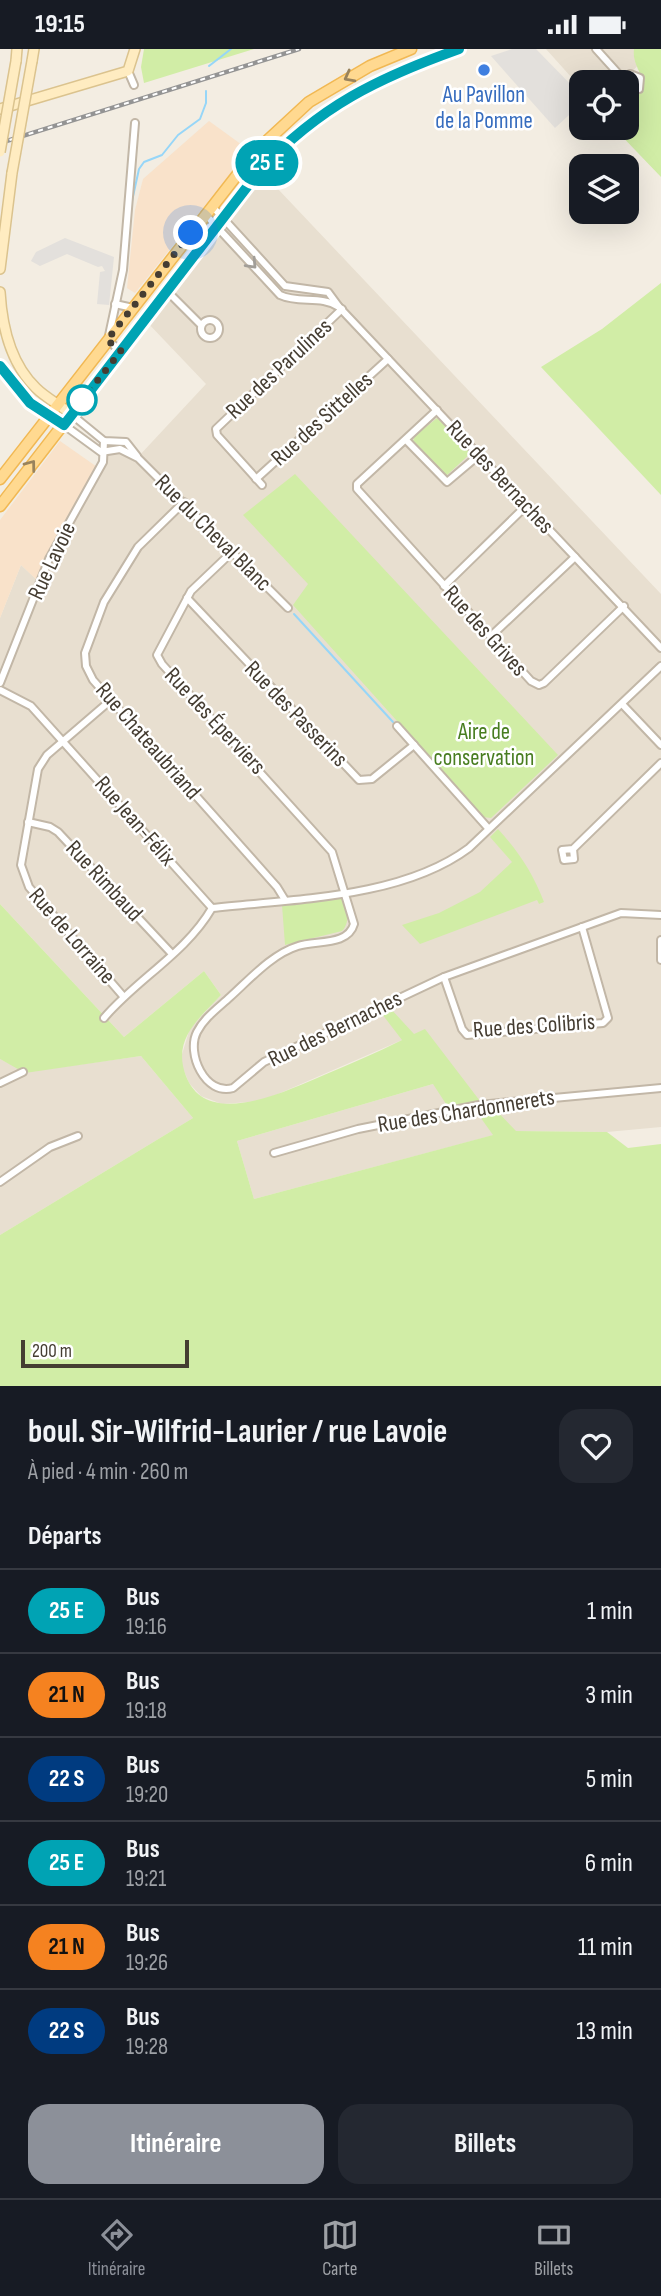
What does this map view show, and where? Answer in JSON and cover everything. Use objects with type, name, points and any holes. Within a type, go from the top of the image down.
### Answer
[{"type":"main road","points":[[0,479],[255,152],[309,102],[370,66],[411,49]]},
{"type":"main road","points":[[0,506],[267,163],[320,115],[382,78],[459,49]]},
{"type":"street","points":[[0,152],[18,49]]},
{"type":"street","points":[[0,269],[12,173],[34,49]]},
{"type":"street","points":[[134,85],[128,71],[135,49]]},
{"type":"street","points":[[596,49],[614,70]]},
{"type":"street","points":[[0,109],[128,71]]},
{"type":"street","points":[[121,351],[107,340],[128,230],[135,123]]},
{"type":"street","name":"Rue des Bernaches","points":[[208,210],[289,288],[328,292],[661,648]]},
{"type":"street","name":"Rue des Bernaches","points":[[220,222],[284,297],[327,300],[341,308]]},
{"type":"street","points":[[272,286],[279,280]]},
{"type":"street","points":[[167,291],[201,325]]},
{"type":"street","points":[[0,292],[6,336],[18,365],[36,389],[71,414]]},
{"type":"street","points":[[115,304],[133,308]]},
{"type":"street","name":"Rue des Parulines","points":[[256,479],[217,436],[216,429],[341,308]]},
{"type":"street","name":"Rue des Sittelles","points":[[256,479],[388,359]]},
{"type":"street","points":[[0,366],[14,386],[49,416],[64,425]]},
{"type":"street","points":[[437,410],[406,440],[447,482],[479,454]]},
{"type":"street","name":"Rue du Cheval Blanc","points":[[71,414],[104,441],[126,442],[138,458],[288,608]]},
{"type":"street","name":"Rue du Cheval Blanc","points":[[64,425],[105,453],[120,449],[138,458]]},
{"type":"street","name":"Rue des Grives","points":[[406,440],[357,484],[356,489],[531,681],[539,685],[624,606]]},
{"type":"street","name":"Rue Lavoie","points":[[0,683],[49,559],[100,468],[105,453],[104,441]]},
{"type":"street","points":[[256,479],[262,485]]},
{"type":"street","name":"Rue Chateaubriand","points":[[184,502],[138,547],[104,602],[86,647],[86,666],[111,700],[277,887],[285,901]]},
{"type":"street","points":[[444,586],[527,505]]},
{"type":"street","name":"Rue des Éperviers","points":[[232,552],[187,598],[160,645],[160,660],[319,834],[338,863],[346,891]]},
{"type":"street","points":[[491,636],[575,557]]},
{"type":"street","name":"Rue des Passerins","points":[[187,598],[359,780],[372,779],[414,745]]},
{"type":"street","points":[[104,1018],[123,996],[198,930],[212,908],[285,901],[346,891],[425,875],[454,860],[661,666]]},
{"type":"street","name":"Rue Jean-Félix","points":[[0,690],[32,706],[212,908]]},
{"type":"street","name":"Rue de Lorraine","points":[[111,700],[64,740],[37,769],[21,865],[24,879],[123,996]]},
{"type":"street","points":[[622,704],[661,745]]},
{"type":"street","points":[[397,726],[488,828]]},
{"type":"street","points":[[573,849],[661,763]]},
{"type":"street","name":"Rue Rimbaud","points":[[28,822],[50,827],[58,832],[172,954]]},
{"type":"street","name":"Rue des Bernaches","points":[[346,891],[354,924],[348,935],[305,944],[280,955],[203,1022],[194,1039],[194,1058],[215,1086],[226,1090],[233,1088],[264,1062],[444,977],[629,912],[661,915]]},
{"type":"street","name":"Rue des Colibris","points":[[444,977],[462,1030],[467,1035],[603,1023],[608,1018],[582,927]]},
{"type":"street","points":[[661,940],[661,960]]},
{"type":"street","points":[[0,1083],[23,1072]]},
{"type":"street","name":"Rue des Chardonnerets","points":[[274,1153],[358,1129],[479,1105],[661,1088]]},
{"type":"street","points":[[0,1182],[50,1147],[78,1136]]},
{"type":"shaded area","points":[[512,49],[536,49],[569,83],[569,115],[555,128],[491,56]]},
{"type":"shaded area","points":[[546,49],[636,49],[644,59],[633,70],[569,70],[569,75]]},
{"type":"shaded area","points":[[209,121],[249,150],[135,293],[127,288],[135,210],[143,179]]},
{"type":"shaded area","points":[[260,170],[661,594],[661,1127],[607,1132],[516,1131],[254,1199],[237,1141],[433,1084],[425,1030],[262,1101],[222,1104],[201,1096],[189,1083],[180,1061],[190,1028],[221,995],[204,971],[124,1037],[0,904],[0,618],[21,565],[39,582],[100,469],[104,441],[122,441],[138,457],[206,384],[145,320]]},
{"type":"shaded area","points":[[65,238],[114,257],[109,305],[97,304],[100,272],[105,271],[102,266],[98,267],[67,254],[40,266],[31,261],[36,252]]},
{"type":"shaded area","points":[[60,441],[100,469],[40,583],[21,565],[0,618],[0,520]]},
{"type":"shaded area","points":[[141,1056],[193,1118],[0,1235],[0,1059],[26,1072]]},
{"type":"green space","points":[[144,49],[254,49],[144,83],[141,67]]},
{"type":"green space","points":[[634,49],[661,49],[661,177],[626,140],[639,140],[639,90],[643,87]]},
{"type":"green space","points":[[661,283],[661,495],[541,367],[602,329]]},
{"type":"green space","points":[[437,418],[472,452],[446,476],[413,441],[415,436]]},
{"type":"green space","name":"Aire de conservation","points":[[295,474],[558,755],[491,818],[483,817],[293,605],[308,584],[243,515]]},
{"type":"green space","points":[[498,829],[525,863],[544,902],[539,904],[537,900],[420,944],[402,925],[439,913],[480,892],[512,862],[490,837]]},
{"type":"green space","points":[[340,896],[347,913],[347,923],[342,931],[285,945],[282,905]]},
{"type":"green space","points":[[0,904],[124,1037],[204,971],[221,995],[196,1022],[182,1051],[186,1076],[196,1092],[211,1101],[229,1104],[270,1096],[344,1067],[402,1040],[382,1014],[391,1009],[414,1034],[425,1029],[480,1101],[448,1107],[433,1084],[237,1141],[254,1199],[493,1135],[478,1114],[493,1107],[516,1131],[607,1132],[628,1148],[661,1144],[661,1386],[0,1386],[0,1235],[193,1118],[141,1056],[25,1073],[0,1059]]},
{"type":"waterway","points":[[209,66],[231,49]]},
{"type":"waterway","points":[[132,201],[139,169],[144,162],[162,155],[178,135],[200,119],[206,103],[206,91]]},
{"type":"waterway","points":[[294,614],[393,722]]},
{"type":"railway","points":[[0,143],[299,49]]},
{"type":"bus line","points":[[0,366],[30,403],[64,425],[260,170],[293,136],[354,92],[403,69],[459,49]]},
{"type":"place","name":"Au Pavillon de la Pomme","points":[[484,70]]},
{"type":"route","points":[[82,400],[121,351],[107,340],[191,233]]}]
